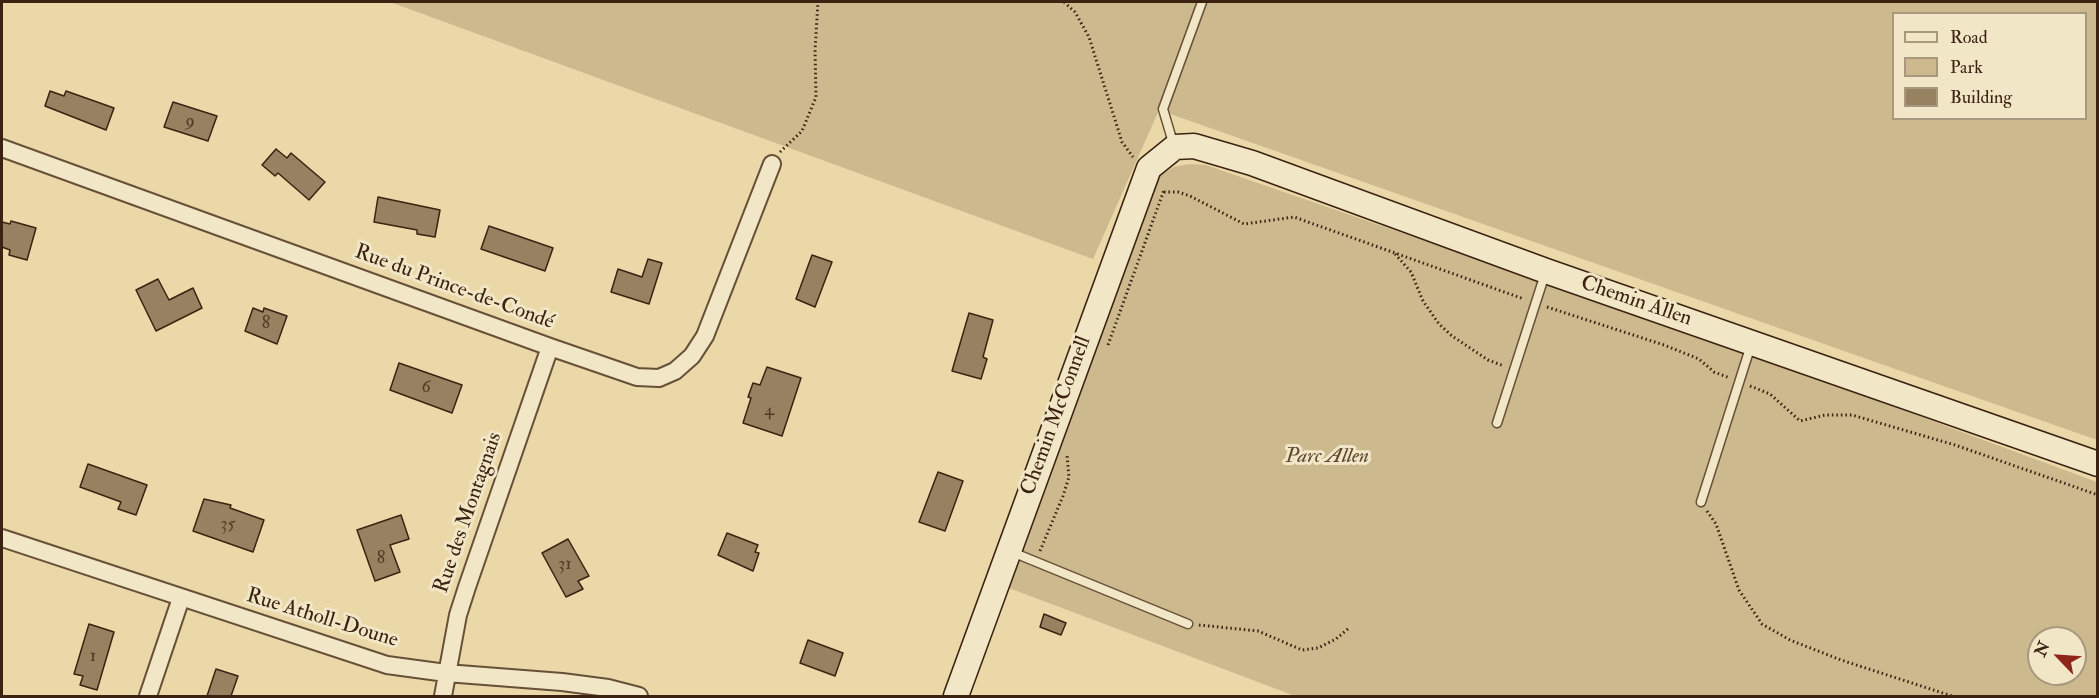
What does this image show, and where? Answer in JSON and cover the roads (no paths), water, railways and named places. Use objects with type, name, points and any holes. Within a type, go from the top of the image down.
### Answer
[{"type":"street","name":"Chemin Allen","points":[[1174,147],[1194,146],[1252,163],[1546,271],[2097,464]]},
{"type":"street","name":"Rue du Prince-de-Condé","points":[[2,147],[549,347],[637,377],[658,378],[675,371],[692,356],[715,314],[772,164]]},
{"type":"street","name":"Chemin McConnell","points":[[956,696],[1149,168],[1174,147]]},
{"type":"street","name":"Rue des Montagnais","points":[[443,696],[446,673],[467,587],[549,347]]},
{"type":"street","name":"Rue Atholl-Doune","points":[[2,538],[387,665],[446,673],[562,682],[608,688],[639,696]]},
{"type":"street","points":[[148,696],[181,598]]},
{"type":"lane","points":[[1174,147],[1163,109],[1202,2]]},
{"type":"lane","points":[[1497,423],[1546,271]]},
{"type":"lane","points":[[1701,502],[1752,342]]},
{"type":"lane","points":[[1008,551],[1188,624]]},
{"type":"park label","name":"Parc Allen","points":[[1327,457]]}]
